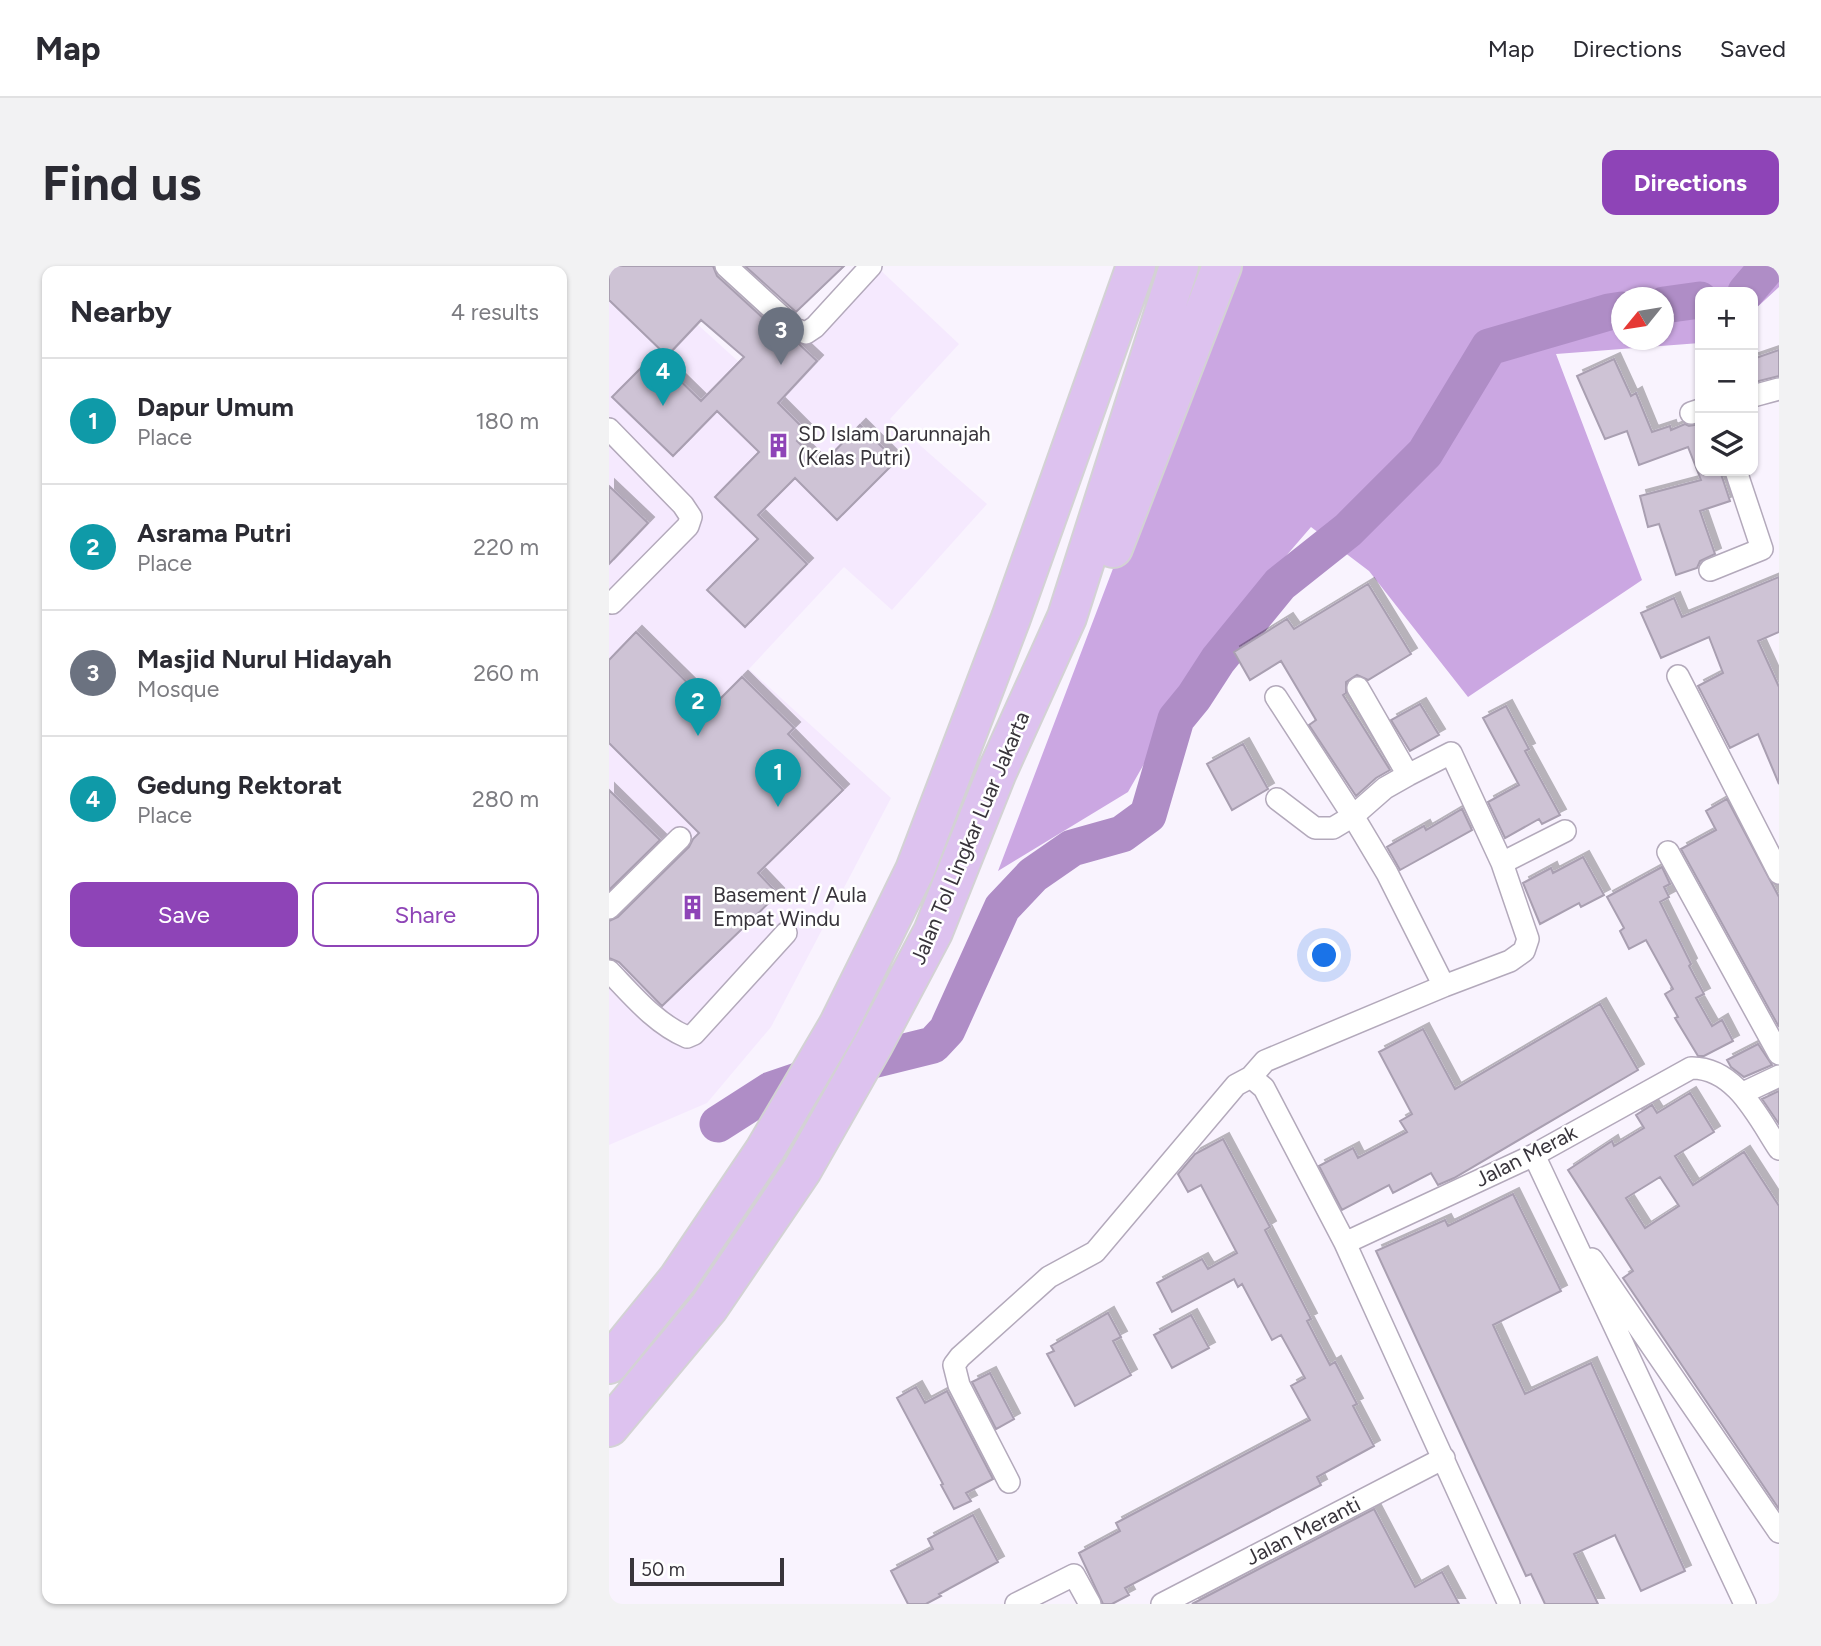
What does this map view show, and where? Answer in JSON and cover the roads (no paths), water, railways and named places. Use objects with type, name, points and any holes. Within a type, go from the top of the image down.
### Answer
[{"type":"highway","name":"Jalan Tol Lingkar Luar Jakarta","points":[[609,1364],[678,1279],[765,1150],[838,1026],[894,913],[919,859],[1011,618],[1136,266]]},
{"type":"highway","name":"Jalan Tol Lingkar Luar Jakarta","points":[[609,1427],[709,1307],[801,1170],[873,1045],[933,932],[997,772],[1067,617],[1179,266]]},
{"type":"highway","points":[[1067,617],[1076,611],[1088,596],[1119,536],[1222,266]]},
{"type":"street","points":[[726,266],[795,329],[806,333],[815,327],[871,266]]},
{"type":"street","points":[[1758,395],[1779,389]]},
{"type":"street","points":[[611,434],[683,505],[691,517],[688,526],[612,603]]},
{"type":"street","points":[[1710,570],[1762,549],[1738,476]]},
{"type":"street","points":[[1678,676],[1779,873]]},
{"type":"street","points":[[1358,688],[1408,775]]},
{"type":"street","points":[[1276,697],[1392,882],[1444,986]]},
{"type":"street","points":[[1009,1482],[959,1385],[954,1365],[972,1344],[1049,1277],[1095,1252],[1236,1085],[1251,1077],[1265,1061],[1510,961],[1524,951],[1528,939],[1502,863],[1451,753],[1385,788],[1353,816],[1333,828],[1315,828],[1277,799]]},
{"type":"street","points":[[1502,863],[1565,831]]},
{"type":"street","points":[[609,908],[680,838]]},
{"type":"street","points":[[1668,852],[1779,1054]]},
{"type":"street","points":[[609,971],[641,1004],[678,1034],[687,1037],[694,1034],[786,933]]},
{"type":"street","name":"Jalan Merak","points":[[1346,1242],[1534,1155],[1691,1068],[1703,1068],[1743,1093]]},
{"type":"street","points":[[1779,1076],[1743,1093],[1779,1149]]},
{"type":"street","points":[[1251,1077],[1264,1088],[1346,1242],[1509,1604]]},
{"type":"street","points":[[1534,1155],[1745,1604]]},
{"type":"street","points":[[1573,1239],[1609,1281],[1779,1532]]},
{"type":"street","name":"Jalan Meranti","points":[[1161,1604],[1444,1458]]},
{"type":"street","points":[[1016,1604],[1074,1575],[1090,1604]]},
{"type":"waterway","points":[[1750,287],[1768,266]]},
{"type":"waterway","points":[[1674,304],[1695,301]]},
{"type":"waterway","points":[[718,1124],[771,1090],[824,1072],[933,1045],[947,1030],[1002,908],[1033,875],[1072,848],[1122,834],[1148,815],[1176,719],[1218,660],[1280,584],[1348,530],[1425,453],[1489,347],[1611,312]]},
{"type":"place","name":"Masjid Nurul Hidayah","points":[[781,365]]},
{"type":"place","name":"Gedung Rektorat","points":[[663,406]]},
{"type":"place","name":"SD Islam Darunnajah (Kelas Putri)","points":[[778,446]]},
{"type":"place","name":"Asrama Putri","points":[[698,736]]},
{"type":"place","name":"Dapur Umum","points":[[778,807]]},
{"type":"place","name":"Basement / Aula Empat Windu","points":[[693,907]]}]
